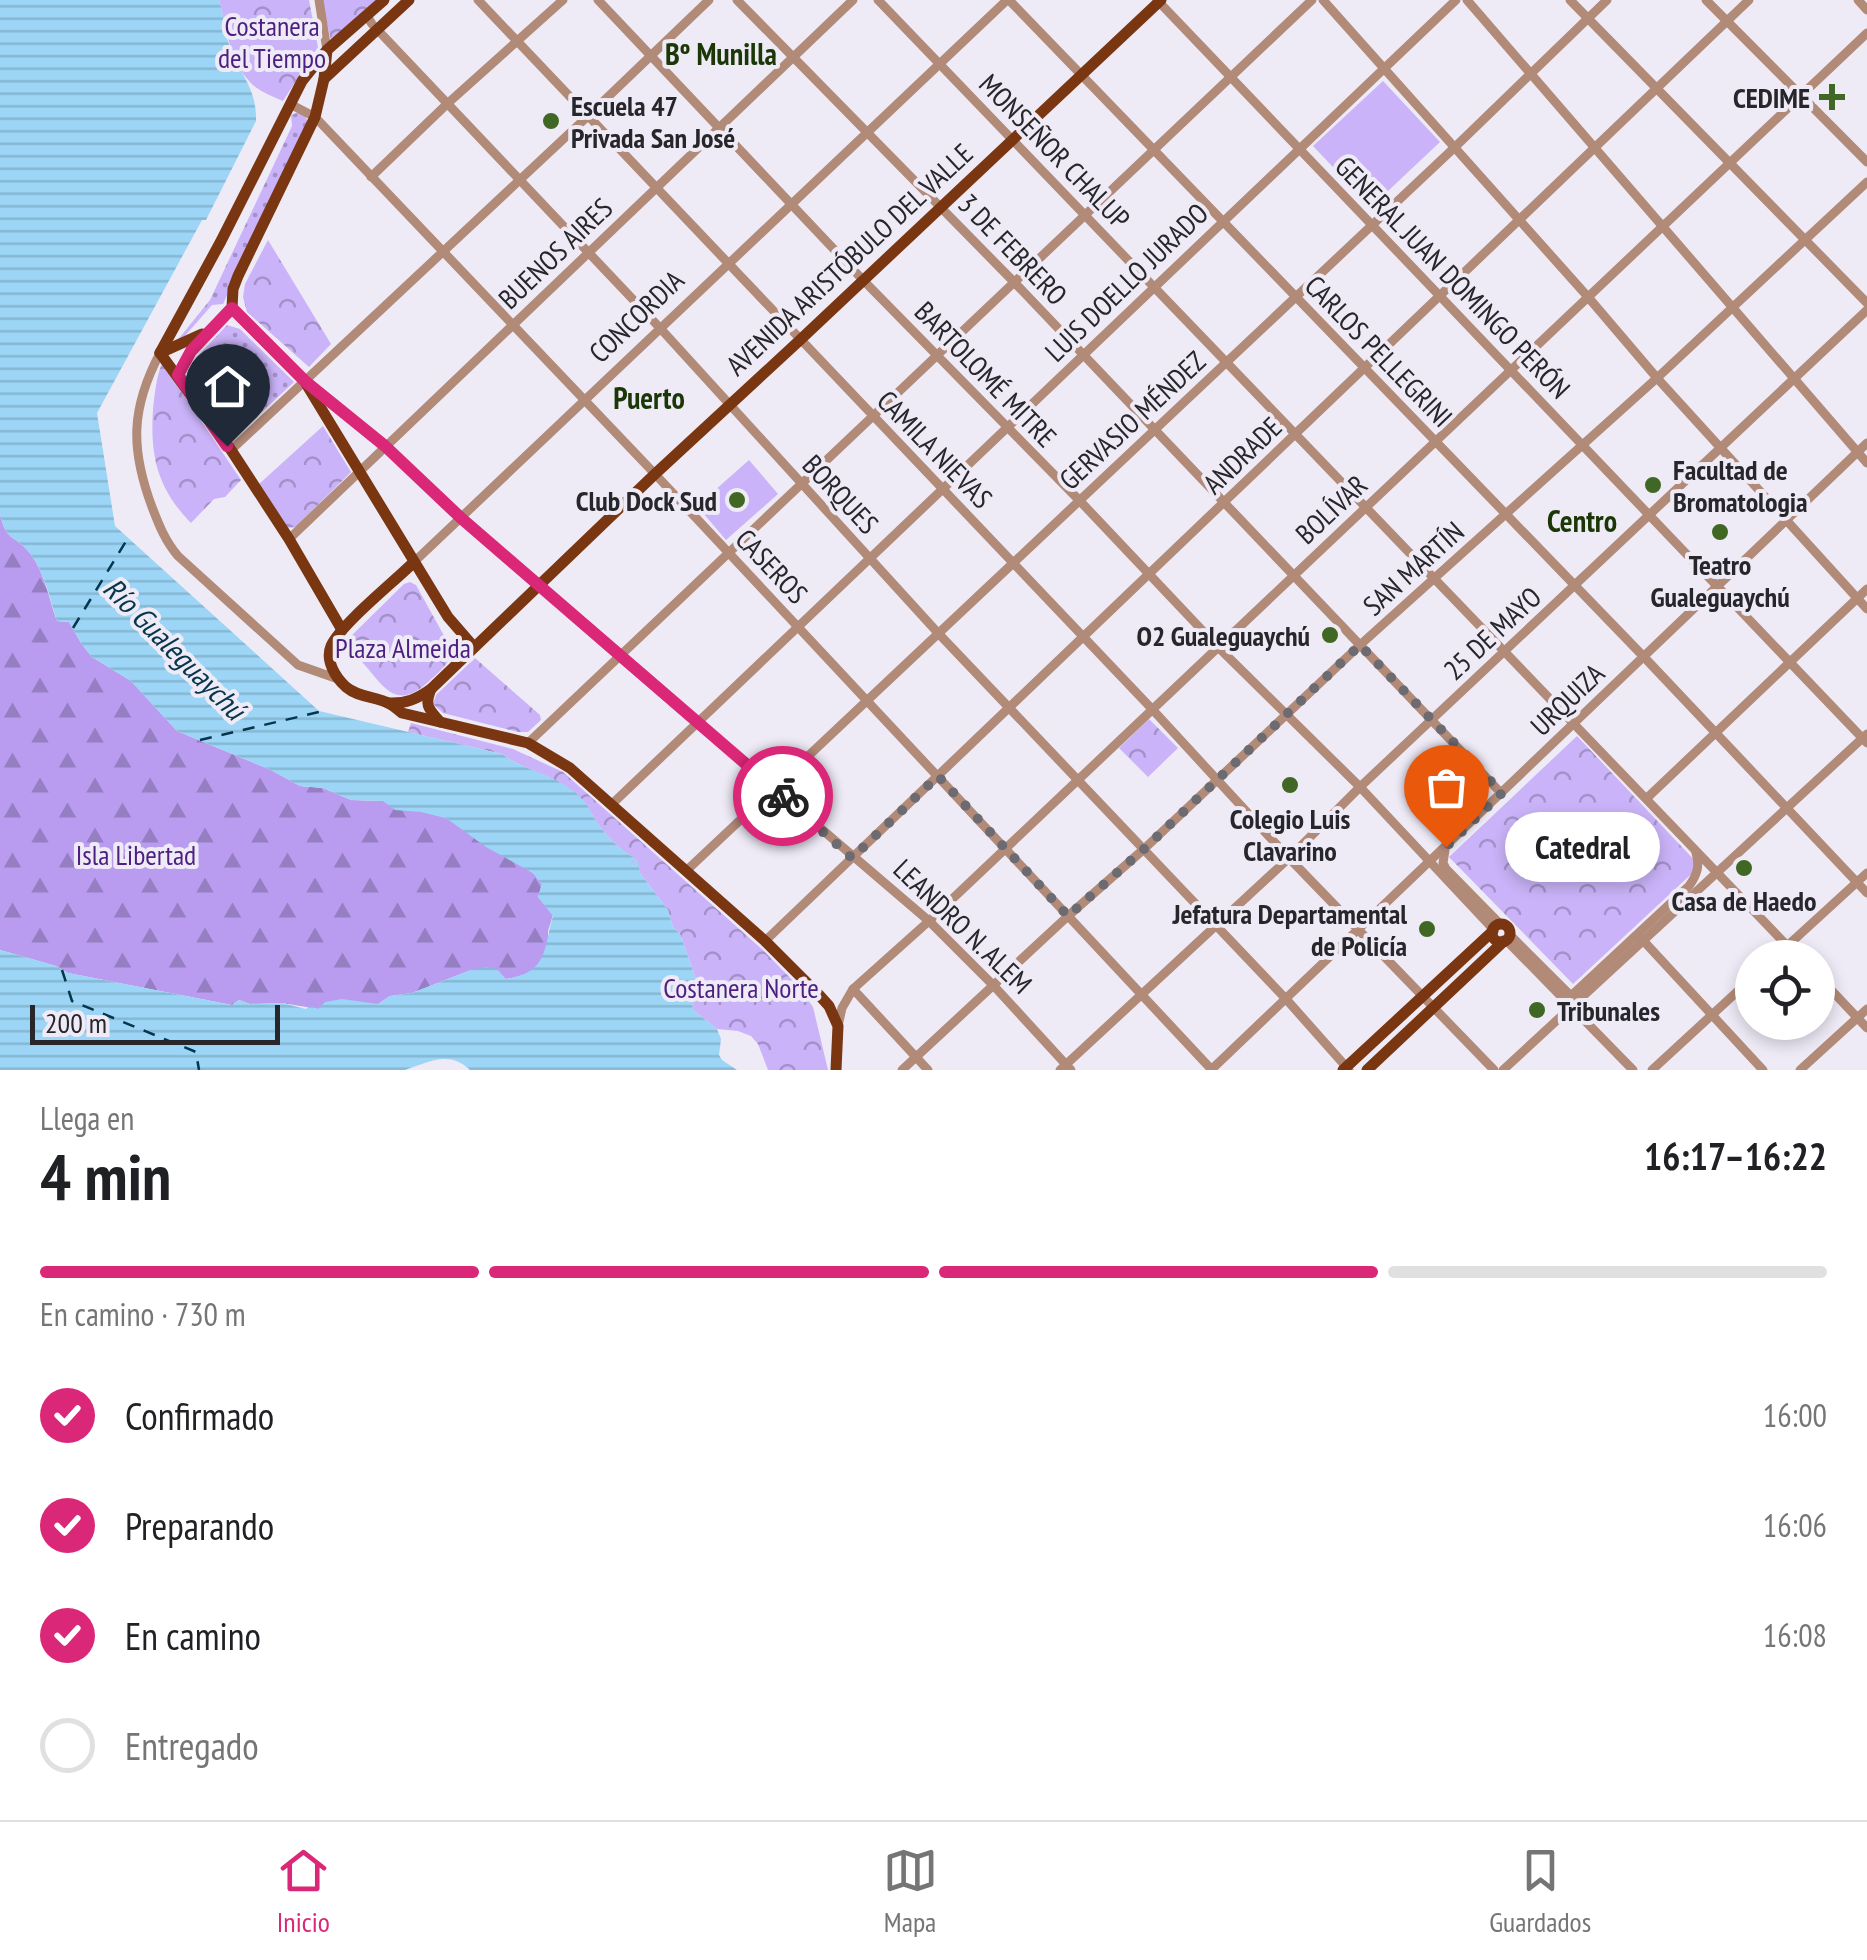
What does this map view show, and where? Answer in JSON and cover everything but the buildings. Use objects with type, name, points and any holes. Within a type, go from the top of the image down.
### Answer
[{"type":"main road","points":[[160,352],[302,81],[328,50],[384,0]]},
{"type":"main road","points":[[324,79],[410,0]]},
{"type":"main road","name":"AVENIDA ARISTÓBULO DEL VALLE","points":[[388,703],[412,700],[431,689],[1159,1]]},
{"type":"main road","points":[[178,375],[191,351],[232,308],[238,276],[315,117],[328,50]]},
{"type":"main road","name":"LEANDRO N. ALEM","points":[[232,308],[306,382]]},
{"type":"main road","points":[[160,352],[210,330]]},
{"type":"main road","points":[[160,352],[289,539],[342,630],[328,657],[339,680],[348,689],[388,703],[402,713],[528,743],[570,768],[764,941],[829,1006],[838,1026],[836,1070]]},
{"type":"main road","points":[[306,382],[448,618],[474,646]]},
{"type":"main road","name":"CONCORDIA","points":[[342,630],[414,562]]},
{"type":"main road","points":[[431,689],[427,706],[440,722]]},
{"type":"main road","points":[[1495,928],[1495,939],[1506,939]]},
{"type":"main road","points":[[1346,1069],[1495,928]]},
{"type":"main road","points":[[1367,1070],[1506,939]]},
{"type":"street","points":[[319,0],[328,50]]},
{"type":"street","name":"CAMILA NIEVAS","points":[[478,0],[1494,1070]]},
{"type":"street","points":[[371,177],[563,0]]},
{"type":"street","name":"BARTOLOMÉ MITRE","points":[[598,0],[1006,428],[1495,928]]},
{"type":"street","points":[[230,450],[710,0]]},
{"type":"street","name":"3 DE FEBRERO","points":[[737,0],[1014,282],[1502,793]]},
{"type":"street","name":"BUENOS AIRES","points":[[289,539],[853,0]]},
{"type":"street","name":"MONSEÑOR CHALUP","points":[[878,0],[1783,940]]},
{"type":"street","name":"CONCORDIA","points":[[414,562],[1008,0]]},
{"type":"street","name":"CARLOS PELLEGRINI","points":[[1008,0],[1867,893]]},
{"type":"street","points":[[528,743],[1312,0]]},
{"type":"street","points":[[1323,0],[1867,609]]},
{"type":"street","name":"LUIS DOELLO JURADO","points":[[611,805],[1456,0]]},
{"type":"street","points":[[1466,0],[1867,463]]},
{"type":"street","points":[[1570,0],[1867,303]]},
{"type":"street","name":"GERVASIO MÉNDEZ","points":[[686,871],[1607,0]]},
{"type":"street","points":[[1706,0],[1867,162]]},
{"type":"street","name":"ANDRADE","points":[[764,941],[1750,0]]},
{"type":"street","points":[[1858,0],[1867,10]]},
{"type":"street","name":"GENERAL JUAN DOMINGO PERÓN","points":[[1159,1],[1716,587],[1865,738]]},
{"type":"street","name":"BORQUES","points":[[367,16],[660,328],[938,633],[1286,999],[1346,1069]]},
{"type":"street","name":"BOLÍVAR","points":[[838,1026],[842,1008],[853,990],[1867,33]]},
{"type":"street","name":"CASEROS","points":[[290,104],[315,117],[1212,1070]]},
{"type":"street","name":"SAN MARTÍN","points":[[902,1070],[1867,182]]},
{"type":"street","name":"25 DE MAYO","points":[[1065,1068],[1867,310]]},
{"type":"street","points":[[160,352],[139,403],[136,442],[145,486],[166,542],[298,666],[339,680]]},
{"type":"street","name":"LEANDRO N. ALEM","points":[[306,382],[385,446],[461,518],[928,921],[994,986],[1065,1068]]},
{"type":"street","name":"URQUIZA","points":[[1212,1070],[1867,444]]},
{"type":"street","points":[[1646,798],[1867,589]]},
{"type":"street","points":[[1506,939],[1573,994],[1865,738]]},
{"type":"street","points":[[1446,847],[1446,869],[1495,928]]},
{"type":"street","points":[[1503,1070],[1572,1007],[1689,886],[1697,874],[1696,850]]},
{"type":"street","points":[[1793,940],[1867,873]]},
{"type":"street","points":[[1640,937],[1763,1070]]},
{"type":"street","points":[[1506,939],[1633,1070]]},
{"type":"street","points":[[853,990],[928,1070]]},
{"type":"street","points":[[1652,1070],[1735,994]]},
{"type":"street","points":[[1835,994],[1867,1028]]},
{"type":"street","points":[[1800,1070],[1867,1009]]},
{"type":"green space","name":"Costanera del Tiempo","points":[[219,0],[309,0],[318,47],[283,101],[256,87],[242,72],[232,53]]},
{"type":"green space","name":"Costanera del Tiempo","points":[[322,0],[376,0],[331,41]]},
{"type":"green space","points":[[1383,81],[1440,142],[1371,207],[1313,146]]},
{"type":"green space","points":[[305,114],[308,123],[223,304],[212,305],[176,342],[210,300],[292,126],[291,115]]},
{"type":"green space","points":[[268,240],[331,344],[309,367],[247,312],[245,284]]},
{"type":"green space","points":[[227,325],[240,329],[294,382],[231,441],[187,373]]},
{"type":"green space","points":[[162,363],[241,480],[225,497],[214,499],[191,523],[163,484],[155,456],[153,409]]},
{"type":"green space","points":[[323,426],[351,472],[296,527],[286,528],[259,484]]},
{"type":"green space","name":"Club Dock Sud","points":[[749,460],[778,494],[726,540],[697,506]]},
{"type":"green space","name":"Isla Libertad","points":[[0,514],[8,534],[39,567],[57,621],[69,622],[92,657],[131,681],[177,731],[300,786],[323,788],[351,800],[383,801],[446,818],[533,873],[542,884],[538,897],[553,915],[548,947],[541,961],[530,973],[512,978],[471,970],[412,993],[390,996],[378,1004],[318,1009],[239,1000],[232,1005],[68,973],[0,950]]},
{"type":"green space","name":"Plaza Almeida","points":[[410,582],[416,585],[453,652],[427,683],[412,693],[400,695],[390,692],[354,655],[343,650],[345,642]]},
{"type":"green space","points":[[475,658],[540,715],[541,720],[528,732],[443,713],[433,704],[436,695]]},
{"type":"green space","points":[[1149,719],[1178,748],[1148,777],[1119,748]]},
{"type":"green space","name":"Costanera Norte","points":[[411,723],[513,749],[563,772],[764,951],[799,987],[813,1007],[828,1070],[768,1070],[751,1036],[717,1029],[693,1010],[692,1000],[699,988],[668,910],[640,873],[636,860],[628,865],[635,858],[608,836],[574,792],[502,754],[408,732]]},
{"type":"green space","points":[[1577,736],[1700,866],[1573,984],[1449,857]]},
{"type":"water","name":"Río Gualeguaychú","points":[[0,0],[219,0],[230,47],[254,99],[256,121],[206,220],[202,220],[97,413],[115,526],[319,711],[502,754],[575,792],[609,837],[635,858],[629,866],[637,859],[640,873],[668,910],[699,988],[692,1000],[693,1010],[717,1029],[721,1039],[719,1055],[737,1070],[470,1070],[447,1059],[405,1070],[0,1070],[0,950],[68,973],[232,1005],[239,1000],[318,1009],[325,1002],[342,999],[378,1004],[390,996],[412,993],[486,967],[497,969],[506,979],[520,976],[542,957],[553,916],[538,897],[542,884],[533,873],[486,847],[446,818],[395,810],[383,801],[351,800],[323,788],[300,786],[177,731],[131,681],[92,657],[69,622],[57,621],[39,567],[8,534],[0,514]]},
{"type":"ferry route","points":[[73,628],[128,538]]},
{"type":"ferry route","points":[[200,740],[319,712]]},
{"type":"ferry route","points":[[62,970],[72,1001],[196,1052],[199,1070]]},
{"type":"way so far","points":[[783,796],[852,858],[938,776],[1068,916],[1360,645],[1502,793],[1446,847]]},
{"type":"place","name":"CEDIME","points":[[1832,97]]},
{"type":"place","name":"Escuela 47 Privada San José","points":[[551,121]]},
{"type":"place","name":"Facultad de Bromatologia","points":[[1653,485]]},
{"type":"place","name":"Club Dock Sud","points":[[737,500]]},
{"type":"place","name":"Teatro Gualeguaychú","points":[[1720,532]]},
{"type":"place","name":"O2 Gualeguaychú","points":[[1330,635]]},
{"type":"place","name":"Colegio Luis Clavarino","points":[[1290,785]]},
{"type":"place","name":"Catedral","points":[[1446,847]]},
{"type":"place","name":"Casa de Haedo","points":[[1744,868]]},
{"type":"place","name":"Jefatura Departamental de Policía","points":[[1427,929]]},
{"type":"place","name":"Tribunales","points":[[1537,1010]]},
{"type":"district","name":"Bº Munilla","points":[[721,53]]},
{"type":"district","name":"Puerto","points":[[649,397]]},
{"type":"district","name":"Centro","points":[[1582,520]]},
{"type":"route","points":[[227,446],[178,375],[191,351],[232,308],[306,382],[385,446],[461,518],[783,796]]}]
